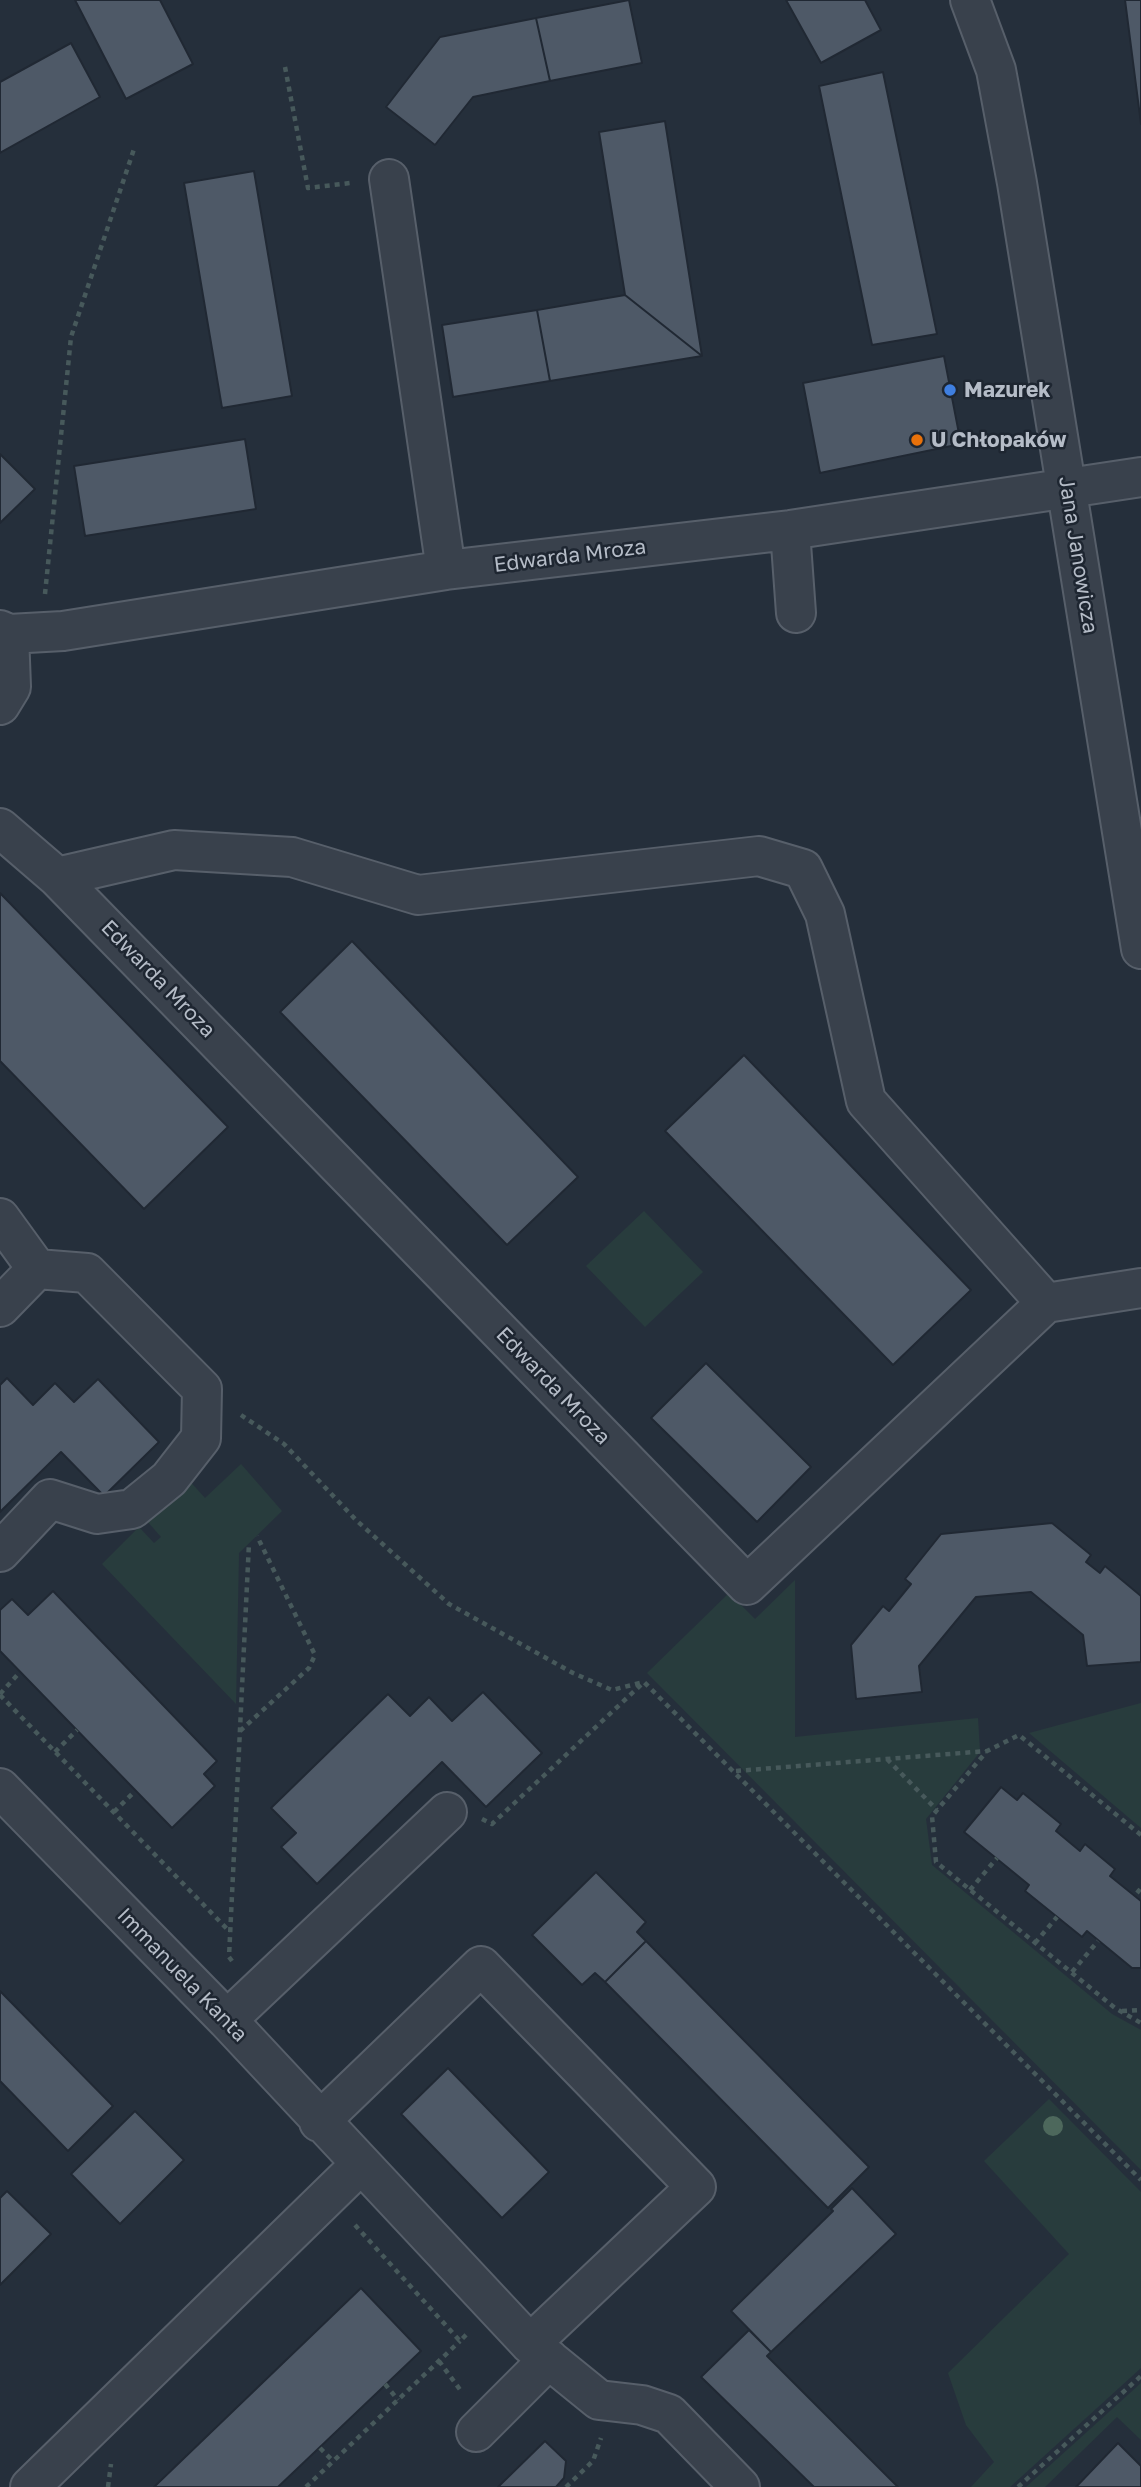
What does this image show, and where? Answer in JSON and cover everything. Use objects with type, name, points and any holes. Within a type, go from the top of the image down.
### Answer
[{"type":"street","name":"Jana Janowicza","points":[[970,0],[996,70],[1141,949]]},
{"type":"street","points":[[389,179],[446,570]]},
{"type":"street","name":"Edwarda Mroza","points":[[4,632],[63,631],[446,570],[790,530],[1141,477]]},
{"type":"street","points":[[790,530],[796,613]]},
{"type":"street","points":[[0,705],[11,687],[4,632]]},
{"type":"street","name":"Edwarda Mroza","points":[[0,828],[57,877],[747,1585],[1046,1303]]},
{"type":"street","points":[[57,877],[174,850],[292,857],[418,895],[759,856],[803,869],[825,914],[866,1101],[1046,1303],[1141,1288]]},
{"type":"street","points":[[0,1218],[37,1269],[87,1273],[202,1389],[201,1438],[169,1479],[132,1509],[97,1514],[50,1499],[0,1552]]},
{"type":"street","points":[[0,1307],[37,1269]]},
{"type":"street","name":"Immanuela Kanta","points":[[0,1788],[227,2020],[319,2122],[494,2306],[539,2351],[599,2400],[607,2401]]},
{"type":"street","points":[[227,2020],[447,1812]]},
{"type":"street","points":[[319,2122],[481,1966],[696,2187],[539,2351],[471,2416]]},
{"type":"street","points":[[30,2487],[360,2165]]},
{"type":"street","points":[[607,2401],[642,2405],[669,2414],[740,2487]]},
{"type":"path","points":[[285,67],[308,188],[389,179]]},
{"type":"path","points":[[45,596],[71,338],[134,149]]},
{"type":"path","points":[[202,1389],[284,1444],[356,1520],[449,1604],[573,1673],[612,1690],[644,1682]]},
{"type":"path","points":[[240,1731],[309,1668],[315,1655],[257,1536]]},
{"type":"path","points":[[249,1543],[229,1957],[259,1990]]},
{"type":"path","points":[[20,1672],[0,1694],[230,1932]]},
{"type":"path","points":[[644,1682],[1141,2180]]},
{"type":"path","points":[[447,1812],[467,1811],[492,1824],[644,1682]]},
{"type":"path","points":[[55,1752],[77,1730]]},
{"type":"path","points":[[735,1772],[987,1751],[1019,1735],[1141,1835]]},
{"type":"path","points":[[987,1751],[932,1816],[936,1862],[1121,2011],[1141,2023]]},
{"type":"path","points":[[886,1759],[937,1810]]},
{"type":"path","points":[[114,1812],[135,1790]]},
{"type":"path","points":[[970,1890],[997,1858]]},
{"type":"path","points":[[1035,1943],[1057,1917]]},
{"type":"path","points":[[1072,1972],[1098,1941]]},
{"type":"path","points":[[1121,2011],[1141,2010]]},
{"type":"path","points":[[347,2215],[460,2341]]},
{"type":"path","points":[[306,2487],[494,2306]]},
{"type":"path","points":[[439,2361],[471,2416]]},
{"type":"path","points":[[1018,2487],[1141,2376]]},
{"type":"path","points":[[385,2384],[398,2400]]},
{"type":"path","points":[[566,2487],[593,2461],[607,2401]]},
{"type":"path","points":[[320,2448],[333,2461]]},
{"type":"path","points":[[108,2487],[113,2450]]},
{"type":"green space","points":[[644,1211],[703,1272],[645,1327],[586,1266]]},
{"type":"green space","points":[[241,1464],[282,1511],[239,1553],[236,1704],[102,1564],[139,1527],[154,1543],[161,1537],[147,1521],[186,1477],[205,1498]]},
{"type":"green space","points":[[795,1580],[795,1737],[978,1718],[980,1752],[926,1819],[932,1865],[1112,2014],[1141,2030],[1141,2170],[647,1673],[729,1593],[755,1619]]},
{"type":"green space","points":[[1141,1703],[1141,1828],[1029,1733]]},
{"type":"green space","points":[[1049,2099],[1141,2192],[1141,2368],[1010,2487],[971,2487],[994,2462],[966,2425],[948,2373],[1069,2254],[984,2161]]},
{"type":"green space","points":[[1141,2383],[1141,2440],[1117,2417],[1045,2487],[1026,2487]]},
{"type":"building","points":[[75,0],[160,0],[193,64],[126,99]]},
{"type":"building","points":[[629,0],[642,63],[550,81],[536,18]]},
{"type":"building","points":[[786,0],[865,0],[881,30],[821,63]]},
{"type":"building","points":[[1125,0],[1141,0],[1141,124]]},
{"type":"building","points":[[536,18],[550,81],[473,97],[435,145],[386,107],[440,37]]},
{"type":"building","points":[[71,43],[100,97],[0,153],[0,82]]},
{"type":"building","points":[[883,72],[937,334],[872,345],[819,86]]},
{"type":"building","points":[[665,121],[702,356],[625,295],[599,132]]},
{"type":"building","points":[[254,171],[292,396],[222,408],[184,183]]},
{"type":"building","points":[[625,295],[702,356],[550,381],[537,310]]},
{"type":"building","points":[[537,310],[550,381],[453,397],[442,325]]},
{"type":"building","points":[[944,356],[961,444],[820,473],[803,383]]},
{"type":"building","points":[[245,439],[256,509],[85,536],[74,466]]},
{"type":"building","points":[[0,454],[35,489],[0,523]]},
{"type":"building","points":[[0,893],[228,1127],[144,1209],[0,1061]]},
{"type":"building","points":[[352,941],[578,1177],[507,1245],[280,1012]]},
{"type":"building","points":[[744,1055],[971,1290],[893,1365],[665,1131]]},
{"type":"building","points":[[706,1363],[811,1467],[757,1522],[651,1418]]},
{"type":"building","points":[[7,1378],[33,1405],[55,1383],[74,1402],[98,1379],[159,1442],[104,1496],[61,1452],[0,1512],[0,1385]]},
{"type":"building","points":[[1052,1523],[1091,1555],[1086,1562],[1100,1573],[1105,1566],[1141,1596],[1141,1662],[1087,1666],[1083,1635],[1031,1592],[976,1597],[919,1666],[922,1692],[856,1699],[851,1645],[883,1606],[889,1611],[911,1584],[905,1579],[941,1534]]},
{"type":"building","points":[[53,1591],[217,1761],[204,1774],[215,1786],[172,1828],[0,1651],[0,1610],[12,1599],[28,1615]]},
{"type":"building","points":[[483,1692],[542,1753],[486,1807],[442,1762],[317,1884],[281,1847],[296,1833],[271,1808],[388,1694],[410,1716],[429,1697],[452,1721]]},
{"type":"building","points":[[1001,1787],[1017,1800],[1023,1793],[1061,1824],[1056,1831],[1080,1851],[1085,1844],[1115,1869],[1110,1876],[1141,1901],[1141,1968],[1132,1968],[1087,1931],[1082,1937],[1025,1891],[1029,1885],[964,1832]]},
{"type":"building","points":[[596,1872],[646,1922],[637,1932],[646,1941],[605,1982],[595,1973],[582,1985],[532,1935]]},
{"type":"building","points":[[646,1941],[869,2167],[828,2208],[605,1982]]},
{"type":"building","points":[[0,1991],[113,2106],[68,2151],[0,2081]]},
{"type":"building","points":[[448,2068],[549,2172],[502,2218],[401,2114]]},
{"type":"building","points":[[135,2111],[184,2160],[120,2224],[71,2174]]},
{"type":"building","points":[[852,2188],[896,2234],[771,2352],[731,2311],[833,2211],[831,2209]]},
{"type":"building","points":[[7,2191],[51,2234],[0,2285],[0,2198]]},
{"type":"building","points":[[361,2288],[421,2351],[278,2487],[154,2487]]},
{"type":"building","points":[[749,2330],[771,2352],[767,2356],[898,2487],[814,2487],[701,2377]]},
{"type":"building","points":[[545,2441],[566,2461],[564,2478],[556,2487],[498,2487]]},
{"type":"building","points":[[1118,2443],[1141,2466],[1141,2487],[1076,2487]]},
{"type":"place","name":"Mazurek","points":[[950,390]]},
{"type":"place","name":"U Chłopaków","points":[[917,440]]}]
